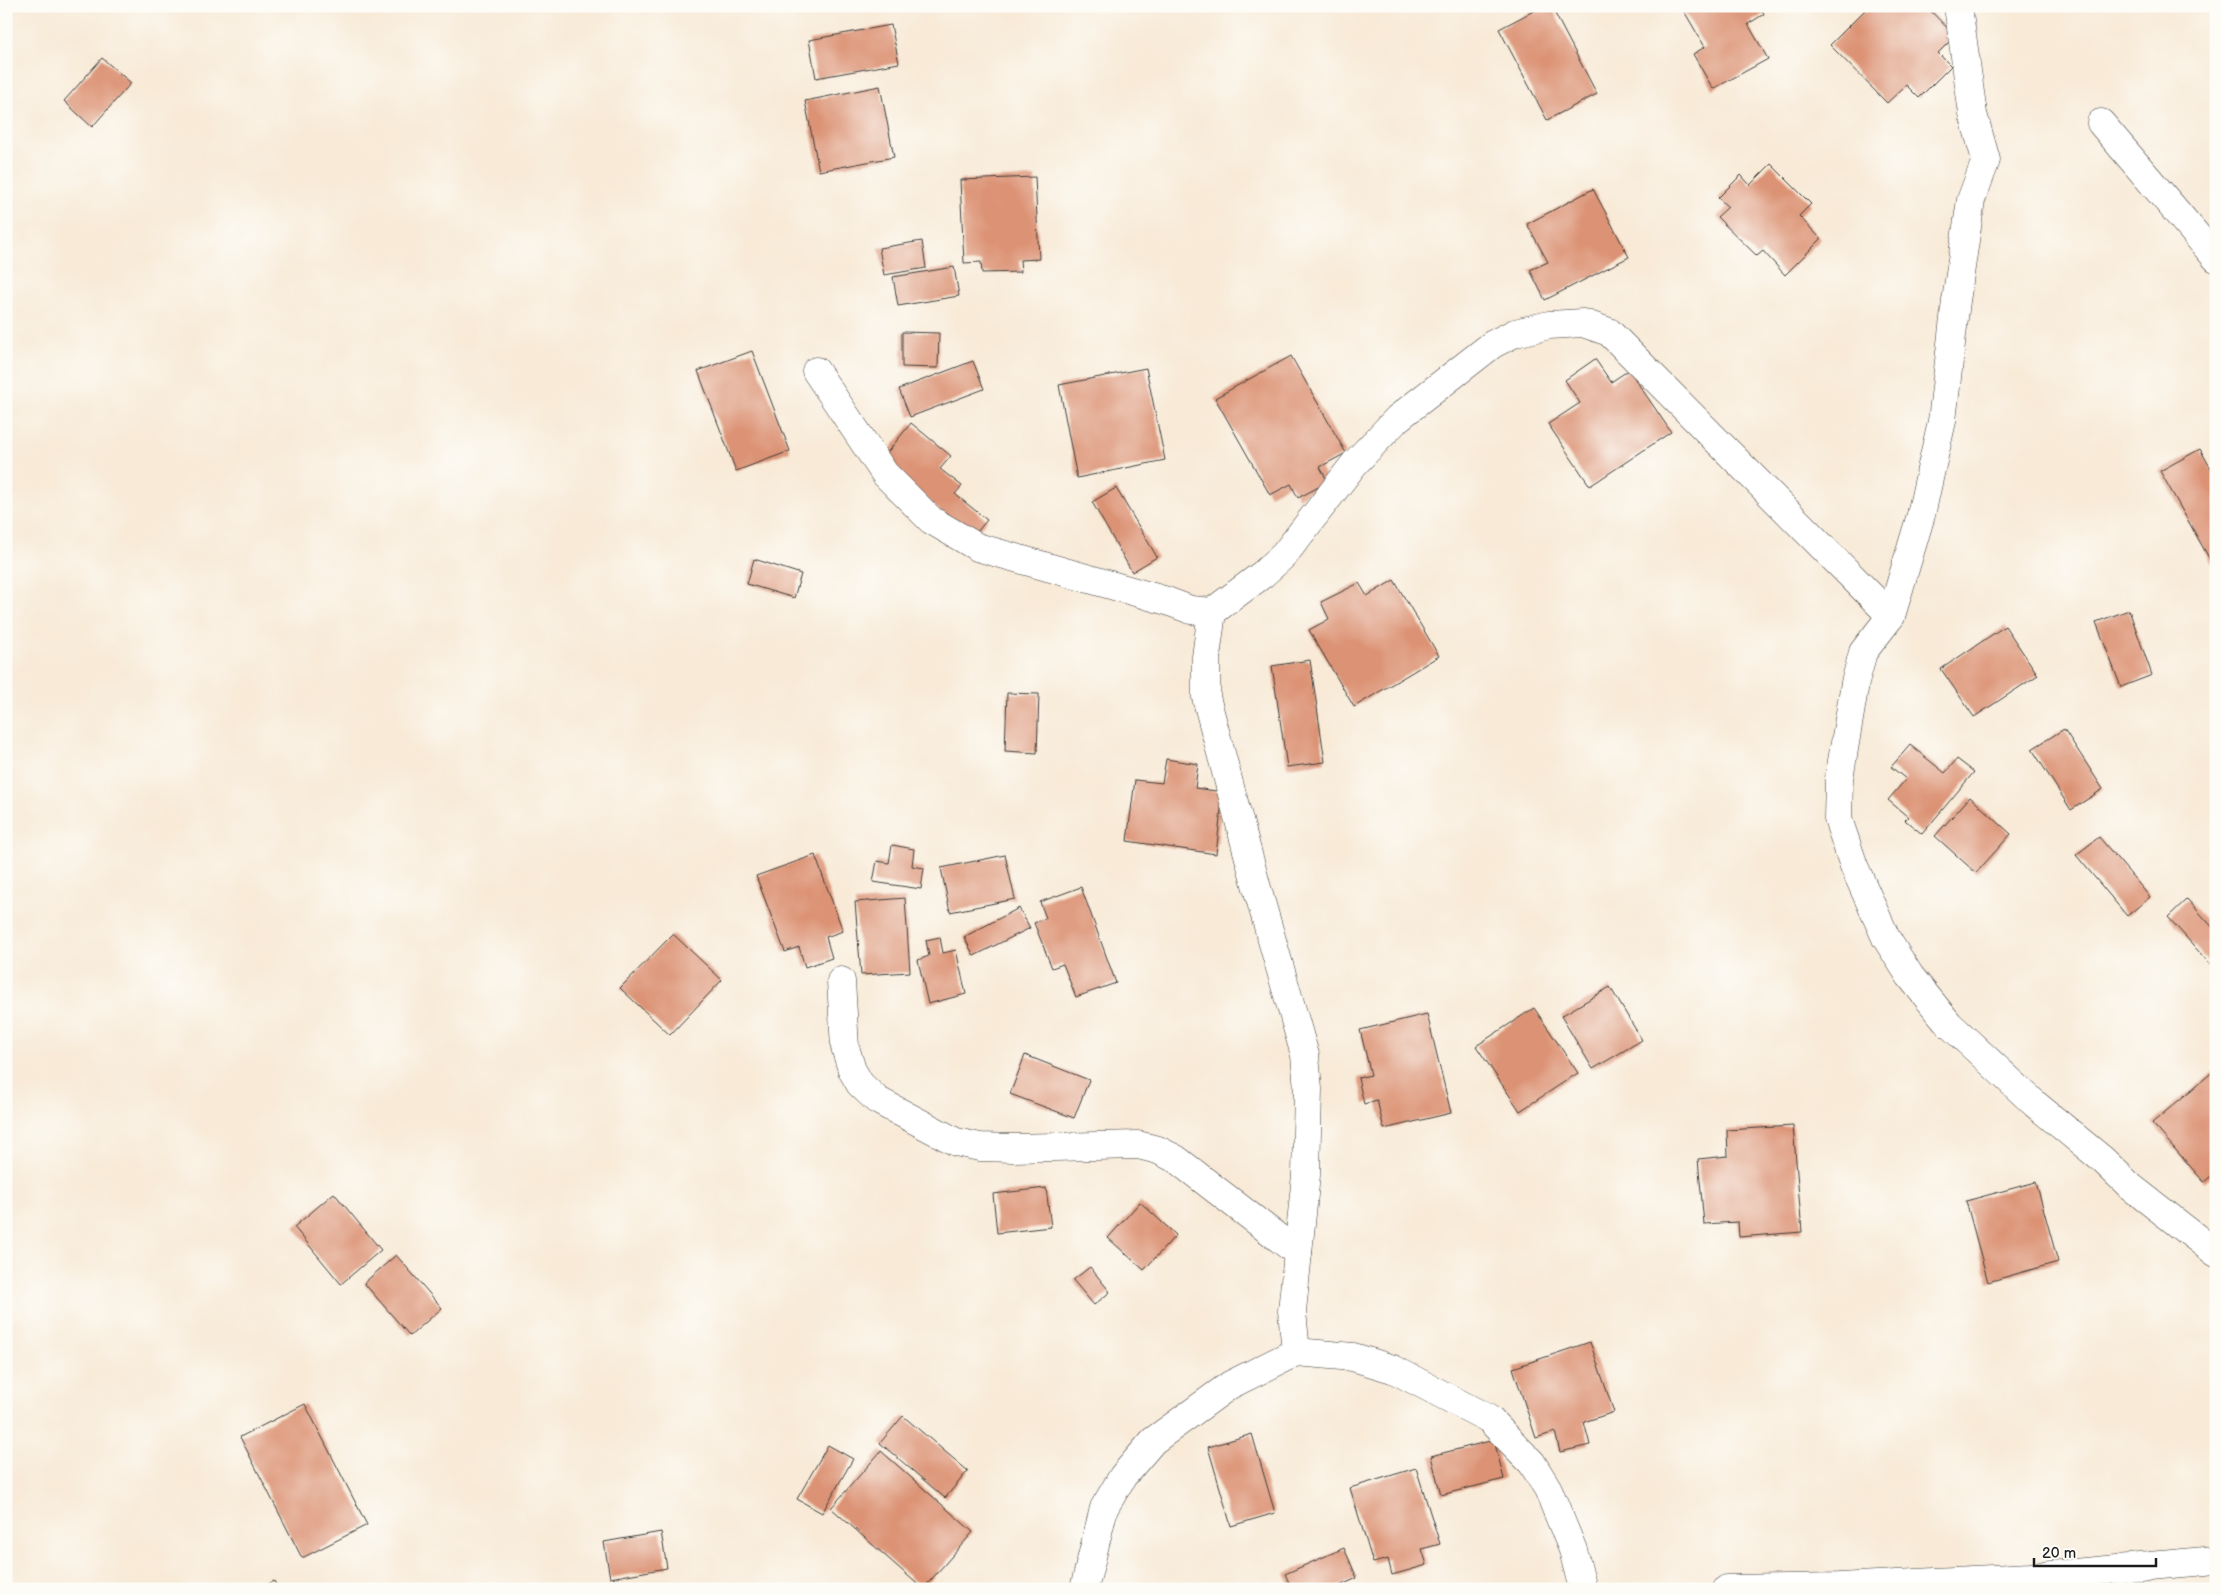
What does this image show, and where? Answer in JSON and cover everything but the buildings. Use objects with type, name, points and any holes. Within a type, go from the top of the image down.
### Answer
[{"type":"street","points":[[1958,6],[1973,114],[1986,160],[1971,200],[1956,300],[1942,421],[1921,515],[1891,616],[1862,652],[1839,779],[1838,819],[1854,866],[1886,938],[1910,976],[1949,1024],[1994,1068],[2131,1187],[2216,1253]]},
{"type":"street","points":[[2101,123],[2216,258]]},
{"type":"street","points":[[816,371],[885,474],[931,520],[978,547],[1167,601],[1191,610],[1212,612],[1263,574],[1284,555],[1354,463],[1398,418],[1420,400],[1493,344],[1515,334],[1549,326],[1583,323],[1609,332],[1891,616]]},
{"type":"street","points":[[1212,612],[1206,657],[1206,697],[1256,888],[1305,1055],[1308,1089],[1306,1176],[1292,1311],[1296,1352]]},
{"type":"street","points":[[841,981],[845,1047],[852,1070],[860,1084],[878,1100],[956,1142],[980,1147],[1138,1146],[1158,1150],[1176,1159],[1298,1253]]},
{"type":"street","points":[[1084,1589],[1104,1508],[1123,1476],[1153,1441],[1230,1385],[1296,1352],[1353,1356],[1393,1369],[1489,1419],[1532,1463],[1548,1488],[1573,1550],[1582,1589]]},
{"type":"street","points":[[1727,1589],[1838,1588],[2030,1577],[2216,1560]]}]
